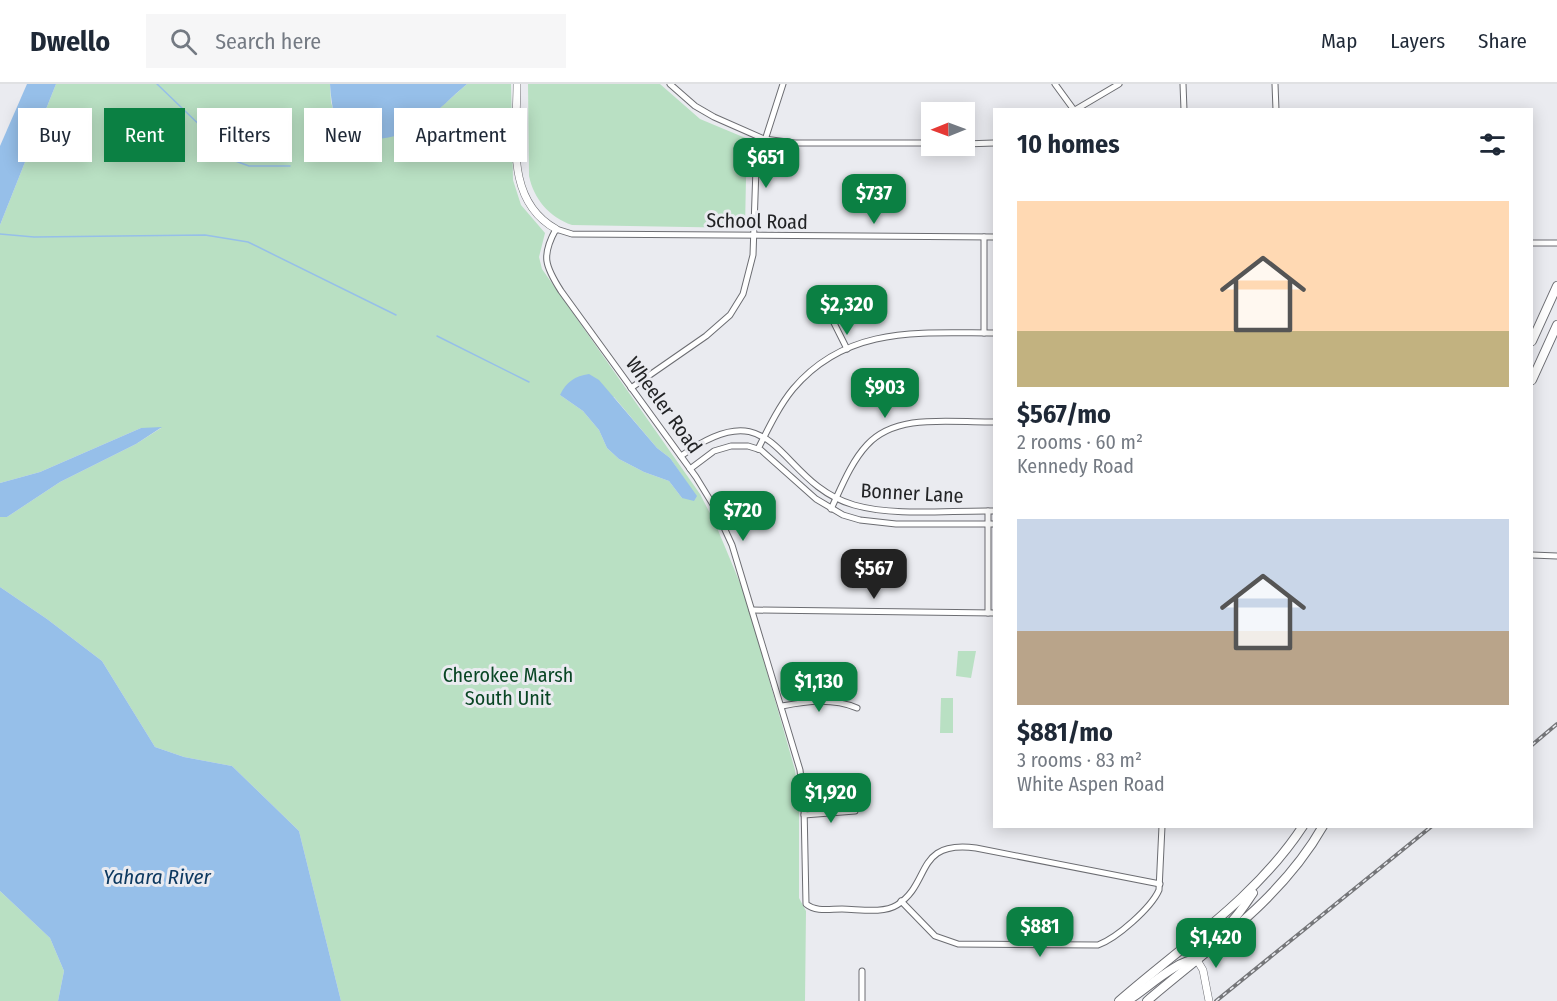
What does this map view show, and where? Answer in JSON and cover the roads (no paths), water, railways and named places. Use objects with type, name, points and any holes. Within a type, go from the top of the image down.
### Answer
[{"type":"main road","points":[[1533,338],[1557,286]]},
{"type":"main road","points":[[1533,378],[1557,325]]},
{"type":"main road","points":[[1197,960],[1197,952],[1201,946],[1240,912],[1301,828]]},
{"type":"main road","points":[[1148,1001],[1269,898],[1302,859],[1322,828]]},
{"type":"main road","points":[[1119,1001],[1220,918],[1262,879]]},
{"type":"main road","points":[[1127,1001],[1174,968],[1191,959],[1197,960]]},
{"type":"street","points":[[517,84],[519,182],[529,206],[537,216],[556,229]]},
{"type":"street","points":[[670,84],[695,106],[764,139],[795,143],[921,143]]},
{"type":"street","points":[[631,388],[706,336],[730,315],[739,302],[748,281],[753,255],[756,168],[783,84]]},
{"type":"street","points":[[1055,84],[1073,108]]},
{"type":"street","points":[[1078,108],[1119,84]]},
{"type":"street","points":[[1183,84],[1184,108]]},
{"type":"street","points":[[1275,84],[1276,108]]},
{"type":"street","points":[[975,144],[993,143]]},
{"type":"street","name":"School Road","points":[[556,229],[572,234],[993,237]]},
{"type":"street","name":"Wheeler Road","points":[[556,229],[546,253],[547,269],[690,468],[725,530],[752,610],[800,770],[804,815],[804,898],[808,905],[817,909],[876,910],[901,902]]},
{"type":"street","points":[[984,237],[984,333]]},
{"type":"street","points":[[1533,243],[1557,243]]},
{"type":"street","points":[[834,323],[847,349]]},
{"type":"street","points":[[690,468],[720,449],[739,445],[758,449],[795,387],[820,366],[858,344],[901,333],[993,333]]},
{"type":"street","points":[[831,509],[861,452],[880,433],[911,423],[993,422]]},
{"type":"street","points":[[681,456],[700,442],[725,432],[750,432],[764,436]]},
{"type":"street","name":"Bonner Lane","points":[[764,436],[774,442],[818,487],[851,504],[881,510],[991,511]]},
{"type":"street","name":"Bonner Lane","points":[[758,449],[801,487],[843,515],[873,523],[991,524]]},
{"type":"street","points":[[752,610],[991,613],[991,511]]},
{"type":"street","points":[[1533,555],[1557,556]]},
{"type":"street","points":[[782,706],[802,702],[833,701],[857,708]]},
{"type":"street","points":[[804,815],[855,811]]},
{"type":"street","points":[[1160,884],[956,846],[937,853],[908,896],[901,902],[935,936],[958,945],[1090,946],[1106,941],[1140,915],[1155,898],[1160,884],[1162,828]]},
{"type":"street","points":[[1197,960],[1203,970],[1209,1001]]},
{"type":"street","points":[[862,971],[862,1001]]},
{"type":"water","points":[[27,84],[56,84],[46,108],[18,108],[18,162],[25,162],[0,225],[0,146]]},
{"type":"water","points":[[330,84],[467,84],[440,108],[394,108],[394,136],[384,138],[382,138],[382,108],[333,108]]},
{"type":"water","points":[[589,374],[599,380],[657,448],[670,458],[697,496],[694,501],[682,498],[669,481],[644,472],[619,459],[607,448],[599,430],[583,411],[560,395],[571,380]]},
{"type":"water","points":[[162,427],[136,444],[60,482],[7,517],[0,517],[0,483],[40,472],[141,428]]},
{"type":"water","name":"Yahara River","points":[[0,587],[102,661],[155,747],[184,757],[232,766],[299,831],[341,1001],[58,1001],[64,971],[50,938],[0,891]]},
{"type":"waterway","points":[[157,84],[211,136],[230,159],[249,166],[290,166]]},
{"type":"waterway","points":[[0,234],[34,237],[205,235],[248,242],[396,315]]},
{"type":"waterway","points":[[437,336],[529,382]]},
{"type":"railway","points":[[1533,744],[1557,724]]},
{"type":"railway","points":[[1216,1001],[1430,828]]},
{"type":"park label","name":"Cherokee Marsh South Unit","points":[[508,686]]}]
